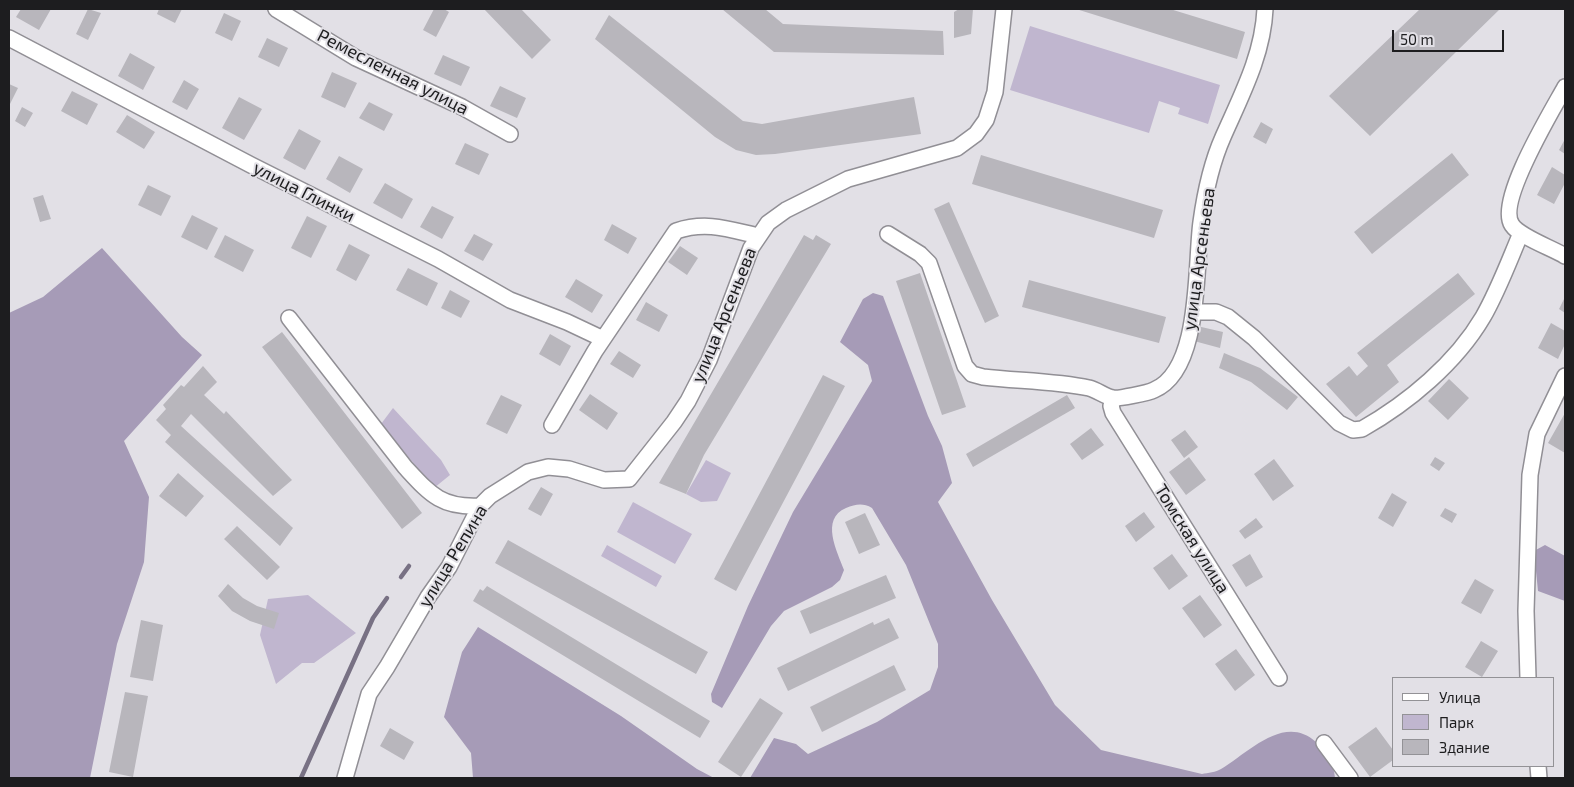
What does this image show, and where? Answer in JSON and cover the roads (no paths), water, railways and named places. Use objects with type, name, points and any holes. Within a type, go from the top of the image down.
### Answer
[{"type":"street","name":"Ремесленная улица","points":[[276,9],[356,58],[462,107],[510,134]]},
{"type":"street","name":"улица Арсеньева","points":[[629,479],[674,422],[688,400],[709,360],[750,248],[768,223],[786,210],[848,179],[957,148],[969,141],[986,120],[995,92],[1004,9]]},
{"type":"street","name":"улица Арсеньева","points":[[1114,398],[1154,390],[1169,380],[1181,360],[1195,312],[1200,231],[1209,180],[1222,139],[1237,108],[1256,59],[1265,9]]},
{"type":"street","name":"улица Глинки","points":[[9,38],[251,165],[438,259],[510,300],[567,322],[603,340]]},
{"type":"street","points":[[1565,87],[1530,150],[1508,208],[1510,222],[1521,233],[1565,256]]},
{"type":"street","points":[[552,426],[603,340],[676,231],[694,225],[758,236]]},
{"type":"street","points":[[1195,312],[1216,312],[1228,316],[1261,344],[1339,423],[1353,430],[1362,428],[1416,391],[1440,370],[1465,343],[1483,317],[1521,233]]},
{"type":"street","points":[[888,234],[920,254],[929,263],[965,366],[972,374],[983,377],[1089,388],[1114,398]]},
{"type":"street","points":[[289,318],[405,467],[422,485],[445,502],[456,506],[480,506]]},
{"type":"street","points":[[1528,677],[1526,611],[1530,475],[1537,434],[1565,376]]},
{"type":"street","name":"Томская улица","points":[[1114,398],[1111,406],[1113,414],[1279,678]]},
{"type":"street","name":"улица Репина","points":[[345,778],[369,694],[387,668],[428,596],[449,567],[480,506],[490,496],[528,472],[548,467],[569,469],[604,480],[629,479]]},
{"type":"street","points":[[1324,743],[1350,778]]},
{"type":"waterway","points":[[401,577],[409,566]]},
{"type":"waterway","points":[[301,778],[373,618],[387,598]]}]
